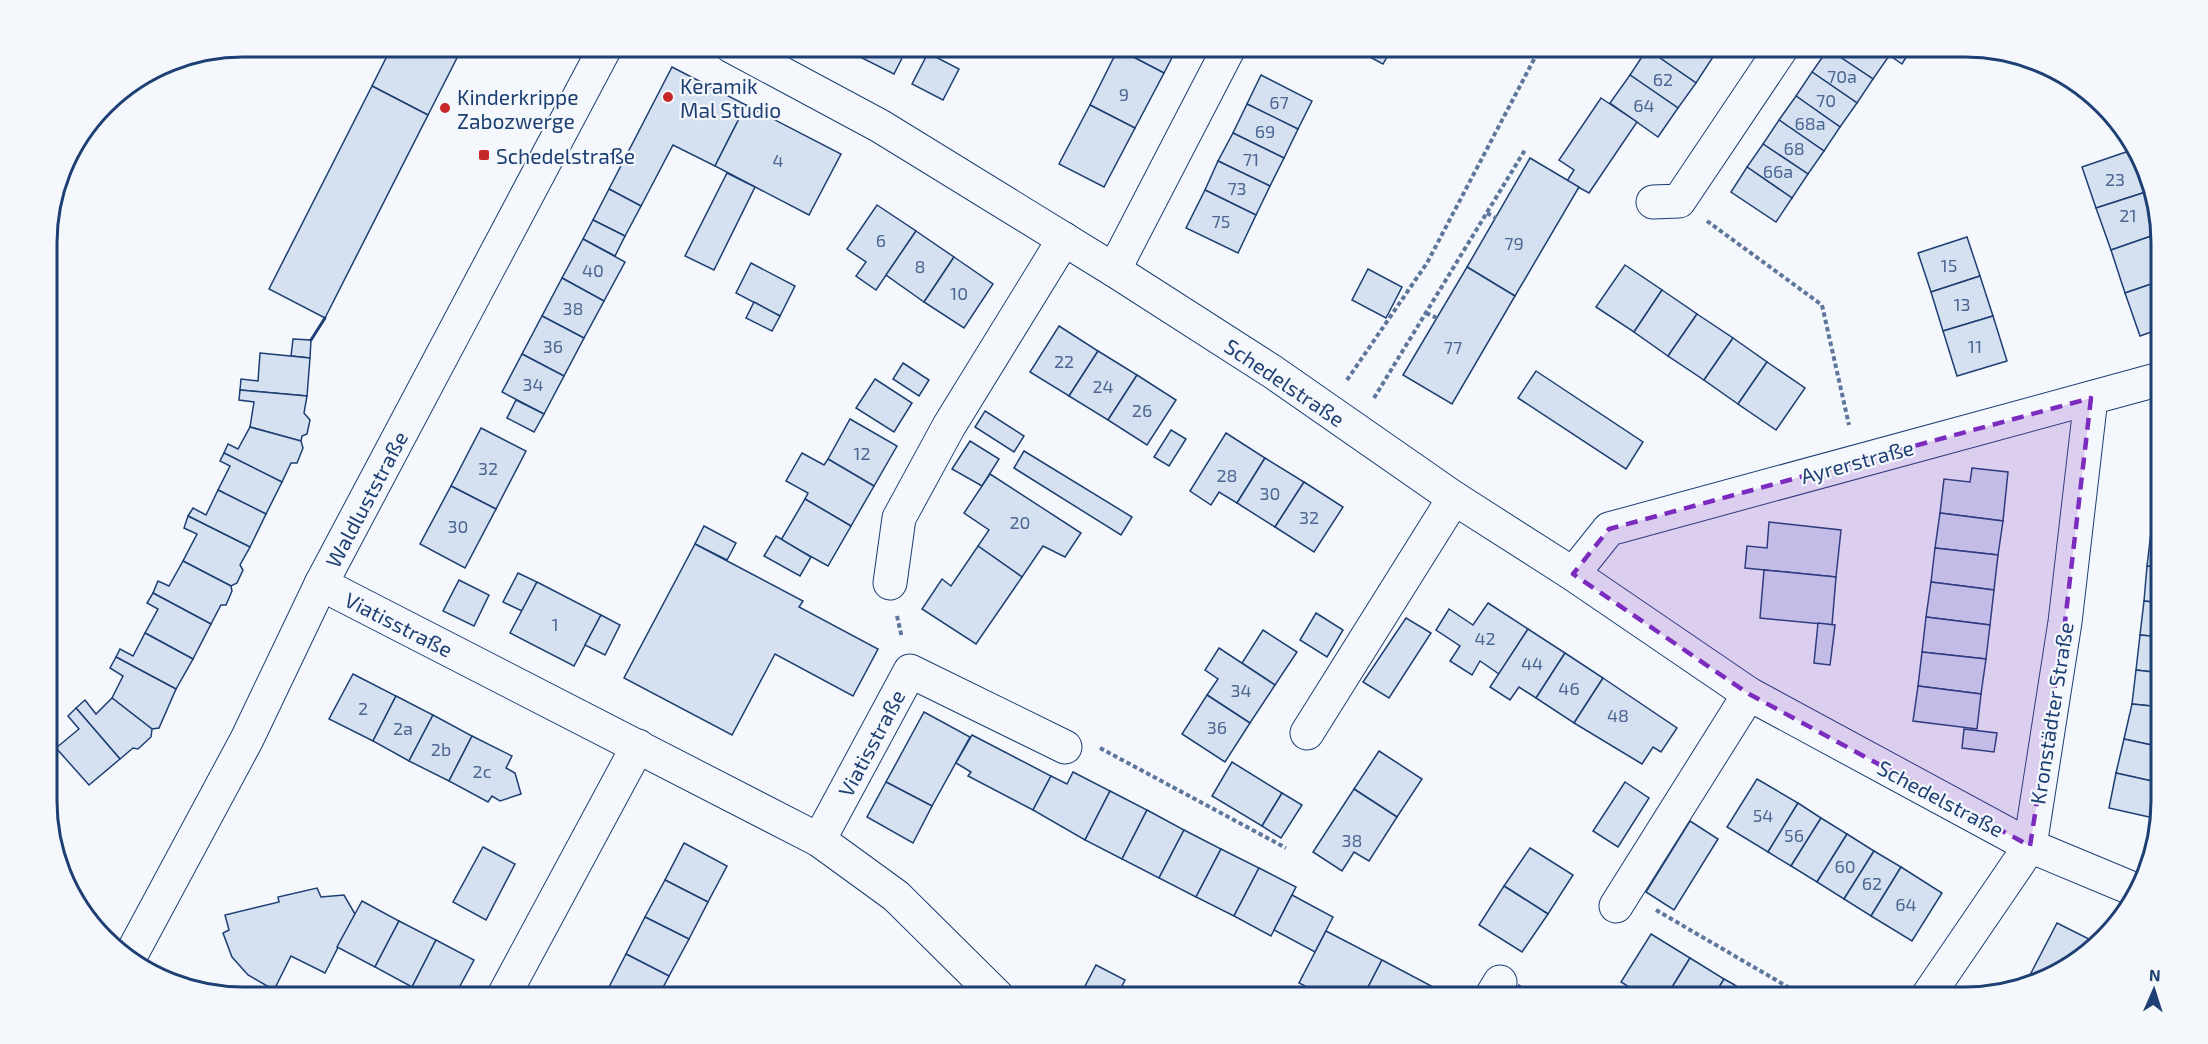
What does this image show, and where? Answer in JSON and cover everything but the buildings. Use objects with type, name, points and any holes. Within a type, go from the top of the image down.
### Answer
[{"type":"street","name":"Waldluststraße","points":[[133,951],[247,739],[321,584],[594,57]]},
{"type":"street","name":"Schedelstraße","points":[[751,57],[880,126],[1114,270],[1327,410],[1454,498],[1573,574],[1749,694],[2030,846],[2129,887]]},
{"type":"street","points":[[1114,270],[1224,57]]},
{"type":"street","points":[[1666,201],[1775,57]]},
{"type":"street","points":[[890,583],[899,518],[949,426],[1064,239]]},
{"type":"street","name":"Ayrerstraße","points":[[1573,574],[1610,529],[2151,381]]},
{"type":"street","name":"Kronstädter Straße","points":[[1934,987],[2030,846],[2065,622],[2091,398]]},
{"type":"street","points":[[1307,733],[1454,498]]},
{"type":"street","name":"Viatisstraße","points":[[321,584],[819,840],[896,896],[988,987]]},
{"type":"street","name":"Viatisstraße","points":[[819,840],[910,671],[1065,747]]},
{"type":"street","points":[[1620,899],[1749,694]]},
{"type":"street","points":[[509,987],[638,747]]},
{"type":"path","points":[[1327,410],[1427,263],[1535,57]]},
{"type":"path","points":[[1355,429],[1525,150]]},
{"type":"path","points":[[1666,201],[1822,305],[1857,461]]},
{"type":"path","points":[[1487,213],[1496,218]]},
{"type":"path","points":[[1426,313],[1437,318]]},
{"type":"path","points":[[890,583],[910,671]]},
{"type":"path","points":[[1065,747],[1090,742],[1286,848]]},
{"type":"path","points":[[1620,899],[1786,987]]},
{"type":"highlighted area","points":[[2091,398],[2065,622],[2030,846],[1749,694],[1573,574],[1609,529]]},
{"type":"wall","points":[[311,340],[325,318]]},
{"type":"place","name":"Keramik Mal Studio","points":[[668,97]]},
{"type":"place","name":"Kinderkrippe Zabozwerge","points":[[445,108]]},
{"type":"place","name":"Schedelstraße","points":[[484,155]]}]
